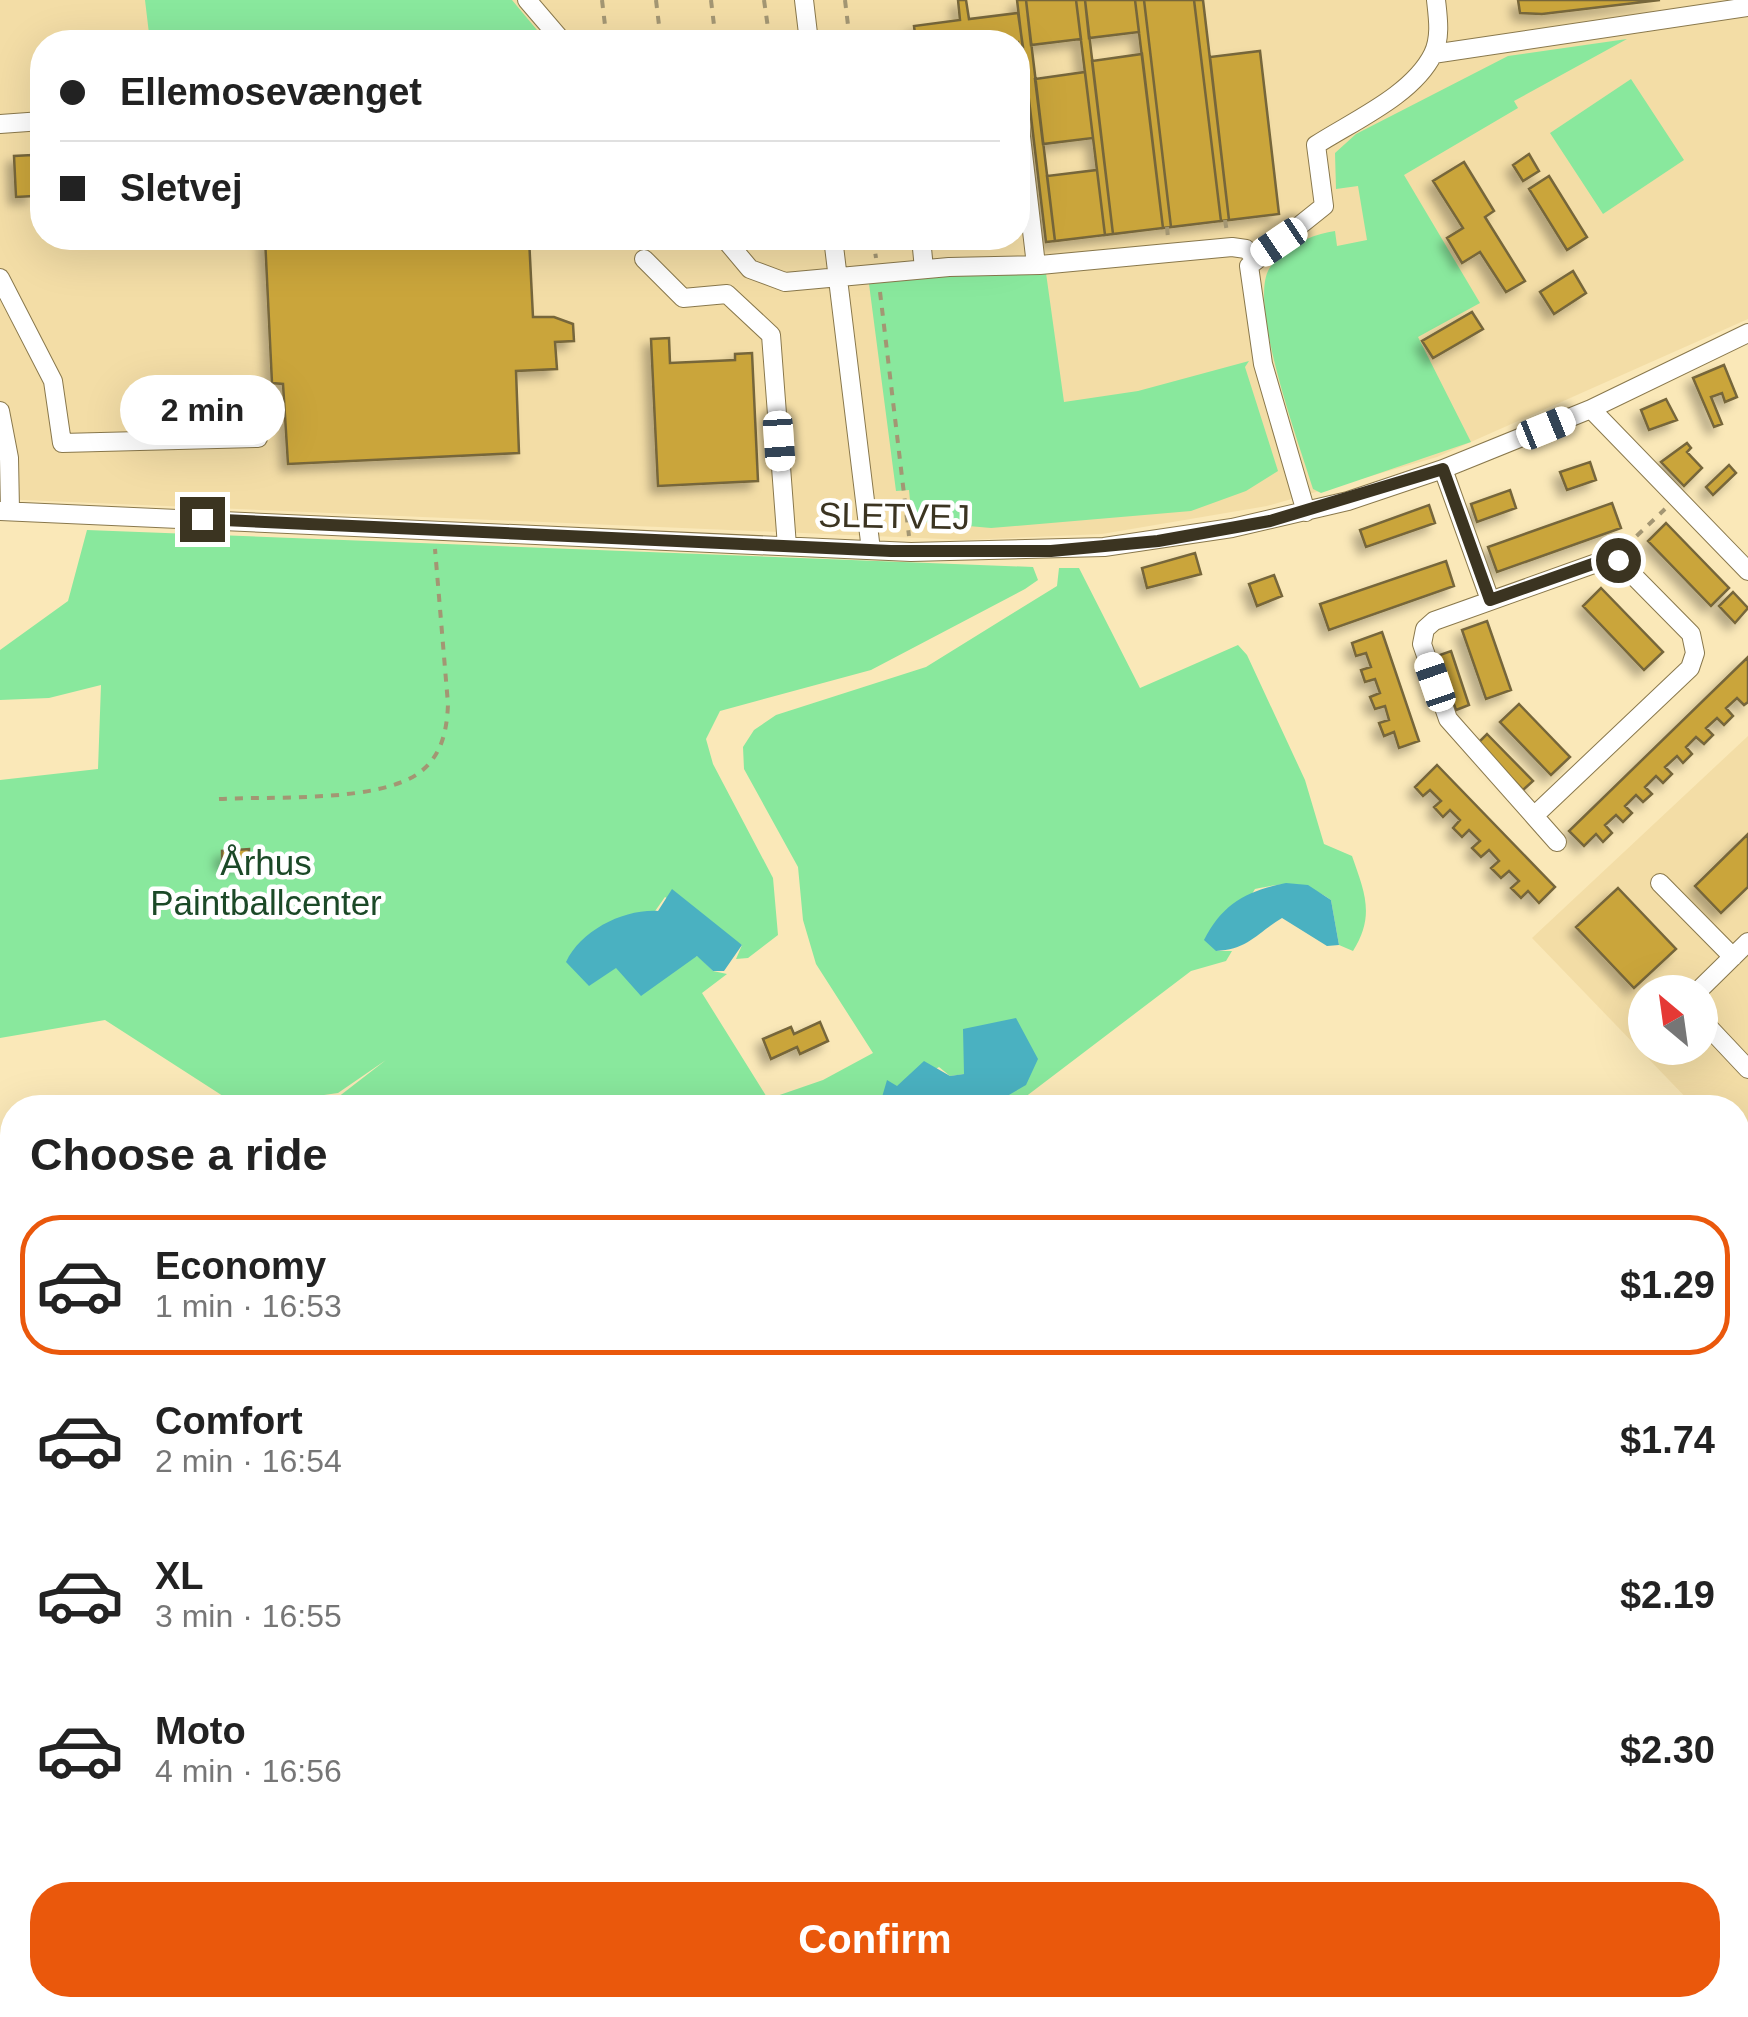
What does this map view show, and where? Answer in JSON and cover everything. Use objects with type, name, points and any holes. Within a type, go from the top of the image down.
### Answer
[{"type":"street","points":[[526,0],[552,30]]},
{"type":"street","points":[[804,0],[808,30]]},
{"type":"street","points":[[1306,512],[1263,364],[1247,274],[1255,258],[1324,206],[1316,145],[1412,82],[1433,54],[1439,29],[1436,0]]},
{"type":"street","points":[[1433,54],[1748,7]]},
{"type":"street","points":[[0,124],[30,122]]},
{"type":"street","points":[[1030,215],[1036,266]]},
{"type":"street","points":[[734,250],[750,269],[774,281],[924,269],[1036,266],[1232,247],[1246,248],[1255,258]]},
{"type":"street","points":[[834,250],[870,550]]},
{"type":"street","points":[[922,250],[924,269]]},
{"type":"street","points":[[644,259],[683,298],[727,294],[770,336],[787,546]]},
{"type":"street","points":[[0,278],[53,381],[62,443],[258,438]]},
{"type":"street","name":"SLETVEJ","points":[[5,510],[911,552],[1104,547],[1195,535],[1306,512],[1443,469],[1591,410],[1748,333]]},
{"type":"street","points":[[1591,410],[1747,568]]},
{"type":"street","points":[[0,411],[8,458],[5,510]]},
{"type":"street","points":[[1443,469],[1490,600]]},
{"type":"street","points":[[1534,816],[1690,668],[1695,652],[1691,634],[1618,560],[1604,560],[1434,621],[1422,644],[1457,735],[1557,842]]},
{"type":"street","points":[[1660,884],[1743,949],[1715,975]]},
{"type":"street","points":[[1718,1037],[1748,1069]]},
{"type":"path","points":[[602,0],[606,30]]},
{"type":"path","points":[[656,0],[660,30]]},
{"type":"path","points":[[710,0],[714,30]]},
{"type":"path","points":[[764,0],[768,30]]},
{"type":"path","points":[[845,0],[849,30]]},
{"type":"path","points":[[875,250],[911,552]]},
{"type":"path","points":[[1618,560],[1624,548],[1676,497]]},
{"type":"path","points":[[219,798],[382,788],[418,774],[433,759],[447,728],[448,704],[432,530]]},
{"type":"shaded area","points":[[0,0],[1748,0],[1748,319],[1437,457],[1267,506],[1102,534],[966,540],[0,499]]},
{"type":"shaded area","points":[[1748,736],[1748,1095],[1683,1095],[1654,1065],[1718,1065],[1718,975],[1628,975],[1628,1038],[1532,938]]},
{"type":"green space","points":[[145,0],[512,0],[537,30],[149,30]]},
{"type":"green space","points":[[1627,39],[1514,101],[1518,108],[1404,175],[1480,303],[1418,337],[1471,442],[1321,493],[1313,489],[1278,377],[1265,313],[1264,287],[1274,261],[1307,239],[1335,231],[1337,246],[1367,240],[1358,186],[1336,189],[1335,153],[1356,134],[1508,56]]},
{"type":"green space","points":[[1631,79],[1684,160],[1603,214],[1550,133]]},
{"type":"green space","points":[[1046,273],[1064,402],[1138,391],[1249,361],[1245,367],[1278,471],[1246,491],[1191,511],[991,528],[912,521],[909,490],[896,491],[869,284],[932,275]]},
{"type":"green space","name":"Århus Paintballcenter","points":[[87,530],[1033,567],[1038,580],[871,670],[720,711],[706,739],[713,764],[773,878],[778,935],[748,958],[736,959],[742,945],[665,897],[615,968],[698,956],[713,971],[727,974],[702,993],[766,1095],[341,1095],[386,1060],[338,1093],[221,1095],[105,1020],[0,1038],[0,780],[98,769],[101,685],[49,698],[0,700],[0,650],[68,601]]},
{"type":"green space","points":[[1059,568],[1079,568],[1140,688],[1238,645],[1247,655],[1305,780],[1324,844],[1352,856],[1366,904],[1364,927],[1353,951],[1339,945],[1331,900],[1295,884],[1255,889],[1216,951],[1232,951],[1226,961],[1191,971],[1028,1095],[988,1095],[965,1074],[950,1076],[939,1067],[894,1095],[780,1095],[823,1080],[873,1053],[816,964],[803,920],[798,867],[744,769],[743,747],[754,730],[776,715],[926,667],[1057,586]]},
{"type":"water","points":[[1286,883],[1308,885],[1331,900],[1339,945],[1327,946],[1282,918],[1236,948],[1216,951],[1204,940],[1219,917],[1238,901]]},
{"type":"water","points":[[672,889],[742,945],[724,971],[713,971],[697,956],[641,996],[616,968],[589,986],[566,962],[593,931],[631,914],[658,911]]},
{"type":"water","points":[[1016,1018],[1038,1059],[1026,1085],[1009,1095],[883,1095],[887,1080],[897,1086],[924,1061],[950,1076],[964,1074],[963,1029]]},
{"type":"building","points":[[958,0],[966,0],[969,19],[1018,13],[1020,30],[914,30],[914,26],[960,20]]},
{"type":"building","points":[[1017,0],[1026,0],[1030,30],[1021,30]]},
{"type":"building","points":[[1026,0],[1076,0],[1081,39],[1031,45]]},
{"type":"building","points":[[1076,0],[1085,0],[1113,234],[1105,235]]},
{"type":"building","points":[[1085,0],[1135,0],[1139,32],[1089,38]]},
{"type":"building","points":[[1135,0],[1144,0],[1171,227],[1163,228]]},
{"type":"building","points":[[1144,0],[1194,0],[1221,221],[1171,227]]},
{"type":"building","points":[[1194,0],[1203,0],[1229,220],[1221,221]]},
{"type":"building","points":[[1518,0],[1660,0],[1542,14],[1520,13]]},
{"type":"building","points":[[1030,33],[1055,241],[1046,242],[1030,108]]},
{"type":"building","points":[[1260,51],[1279,214],[1229,220],[1210,57]]},
{"type":"building","points":[[1142,54],[1163,228],[1113,234],[1092,61]]},
{"type":"building","points":[[1085,72],[1093,138],[1043,144],[1035,79]]},
{"type":"building","points":[[1529,154],[1539,171],[1523,181],[1513,165]]},
{"type":"building","points":[[30,155],[30,196],[16,197],[14,156]]},
{"type":"building","points":[[1464,162],[1494,211],[1485,217],[1525,281],[1506,292],[1480,252],[1462,263],[1447,238],[1463,228],[1433,181]]},
{"type":"building","points":[[1097,170],[1105,235],[1055,241],[1047,176]]},
{"type":"building","points":[[1549,176],[1587,237],[1567,250],[1529,189]]},
{"type":"building","points":[[266,250],[530,250],[533,317],[554,317],[573,324],[574,341],[555,342],[557,369],[516,371],[519,453],[288,464],[283,384],[272,383]]},
{"type":"building","points":[[1573,271],[1586,293],[1554,314],[1540,292]]},
{"type":"building","points":[[1472,312],[1483,329],[1433,358],[1422,341]]},
{"type":"building","points":[[669,338],[670,363],[735,360],[735,354],[752,353],[758,481],[658,486],[651,339]]},
{"type":"building","points":[[1724,365],[1737,397],[1725,402],[1722,393],[1711,397],[1722,424],[1714,427],[1693,378]]},
{"type":"building","points":[[1666,399],[1677,420],[1649,430],[1641,410]]},
{"type":"building","points":[[1687,443],[1691,448],[1687,452],[1702,468],[1684,486],[1661,462]]},
{"type":"building","points":[[1590,462],[1596,480],[1567,490],[1560,472]]},
{"type":"building","points":[[1729,465],[1736,473],[1713,495],[1706,487]]},
{"type":"building","points":[[1510,490],[1516,508],[1477,522],[1471,504]]},
{"type":"building","points":[[1612,503],[1621,528],[1497,572],[1488,547]]},
{"type":"building","points":[[1429,505],[1435,523],[1366,547],[1360,530]]},
{"type":"building","points":[[1666,523],[1729,588],[1711,606],[1648,541]]},
{"type":"building","points":[[1195,553],[1201,574],[1147,588],[1142,568]]},
{"type":"building","points":[[1446,561],[1454,586],[1329,630],[1320,604]]},
{"type":"building","points":[[1274,575],[1282,596],[1257,606],[1249,584]]},
{"type":"building","points":[[1601,588],[1663,652],[1644,670],[1583,606]]},
{"type":"building","points":[[1733,592],[1748,608],[1735,623],[1719,606]]},
{"type":"building","points":[[1487,621],[1511,690],[1486,699],[1462,630]]},
{"type":"building","points":[[1382,632],[1419,741],[1399,748],[1394,732],[1384,736],[1379,723],[1389,720],[1385,706],[1375,709],[1370,697],[1380,693],[1375,679],[1365,682],[1361,670],[1371,667],[1366,653],[1356,656],[1352,643]]},
{"type":"building","points":[[1451,651],[1469,705],[1456,710],[1437,656]]},
{"type":"building","points":[[1748,657],[1748,702],[1744,705],[1737,698],[1726,708],[1733,716],[1724,725],[1717,718],[1706,728],[1713,735],[1704,744],[1696,737],[1686,747],[1692,754],[1683,763],[1677,756],[1665,767],[1672,774],[1663,783],[1656,776],[1645,787],[1652,794],[1643,802],[1636,795],[1625,806],[1632,813],[1623,822],[1616,815],[1605,825],[1612,833],[1603,842],[1596,834],[1584,846],[1569,831]]},
{"type":"building","points":[[1519,704],[1570,757],[1551,775],[1500,722]]},
{"type":"building","points":[[1487,734],[1533,781],[1523,790],[1478,743]]},
{"type":"building","points":[[1437,765],[1555,887],[1539,903],[1528,891],[1521,898],[1511,888],[1519,881],[1509,871],[1501,878],[1491,868],[1499,861],[1489,850],[1481,857],[1472,848],[1480,841],[1469,830],[1462,837],[1453,828],[1460,820],[1450,810],[1443,817],[1434,807],[1441,801],[1430,790],[1423,796],[1415,787]]},
{"type":"building","points":[[1748,834],[1748,887],[1721,913],[1695,886]]},
{"type":"building","points":[[249,849],[249,863],[222,864],[222,851]]},
{"type":"building","points":[[1618,888],[1676,949],[1648,975],[1628,975],[1628,982],[1576,927]]},
{"type":"building","points":[[820,1022],[828,1041],[800,1054],[797,1047],[771,1059],[763,1039],[791,1027],[794,1034]]},
{"type":"route","points":[[202,519],[891,551],[1051,551],[1158,541],[1270,521],[1443,469],[1490,600],[1604,560],[1618,560]]}]
